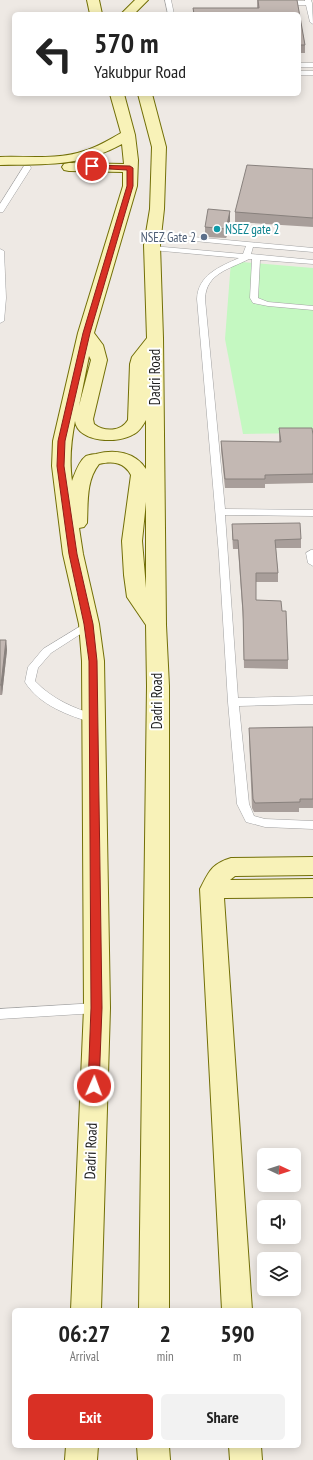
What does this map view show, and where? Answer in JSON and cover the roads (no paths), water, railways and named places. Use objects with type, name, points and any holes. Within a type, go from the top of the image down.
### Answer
[{"type":"main road","points":[[93,0],[96,12]]},
{"type":"main road","points":[[124,12],[142,0]]},
{"type":"main road","name":"Dadri Road","points":[[86,1308],[96,1008],[93,661],[89,624],[73,554],[61,466],[62,441],[86,333],[130,186],[128,135],[118,96]]},
{"type":"main road","name":"Dadri Road","points":[[146,96],[159,147],[153,242],[155,338],[156,624],[158,686],[154,1308]]},
{"type":"main road","points":[[0,161],[72,158],[94,152],[128,135]]},
{"type":"main road","points":[[0,168],[92,166],[130,168]]},
{"type":"main road","points":[[86,333],[95,345],[99,360],[84,418],[85,426],[89,430],[104,434],[117,435],[128,432],[134,428],[137,420],[138,364],[140,357],[155,338]]},
{"type":"main road","points":[[73,554],[81,481],[88,465],[93,460],[109,457],[131,461],[137,467],[140,475],[132,541],[137,597],[156,624]]},
{"type":"main road","points":[[237,1308],[212,890],[216,878],[222,871],[231,867],[313,866]]},
{"type":"main road","points":[[212,890],[313,888]]},
{"type":"main road","points":[[81,1460],[82,1448]]},
{"type":"main road","points":[[154,1448],[154,1460]]},
{"type":"main road","points":[[245,1448],[246,1460]]},
{"type":"lane","points":[[168,0],[171,12]]},
{"type":"lane","points":[[277,3],[308,1],[313,22]]},
{"type":"lane","points":[[301,64],[313,65]]},
{"type":"lane","points":[[301,73],[313,73]]},
{"type":"lane","points":[[0,210],[27,168]]},
{"type":"lane","points":[[153,242],[250,244],[313,250]]},
{"type":"lane","points":[[153,242],[251,257],[313,262]]},
{"type":"lane","points":[[250,244],[254,298],[256,301],[268,304],[313,308]]},
{"type":"lane","points":[[0,251],[2,298],[0,321]]},
{"type":"lane","points":[[251,257],[212,275],[206,281],[201,291],[233,702],[243,804],[250,819],[265,823],[313,825]]},
{"type":"lane","points":[[219,512],[313,513]]},
{"type":"lane","points":[[89,624],[47,651],[33,667],[30,682],[41,695],[58,707],[94,719]]},
{"type":"lane","points":[[233,702],[313,700]]},
{"type":"lane","points":[[0,1014],[96,1008]]},
{"type":"place","name":"NSEZ gate 2","points":[[217,229]]},
{"type":"place","name":"NSEZ Gate 2","points":[[204,237]]}]
